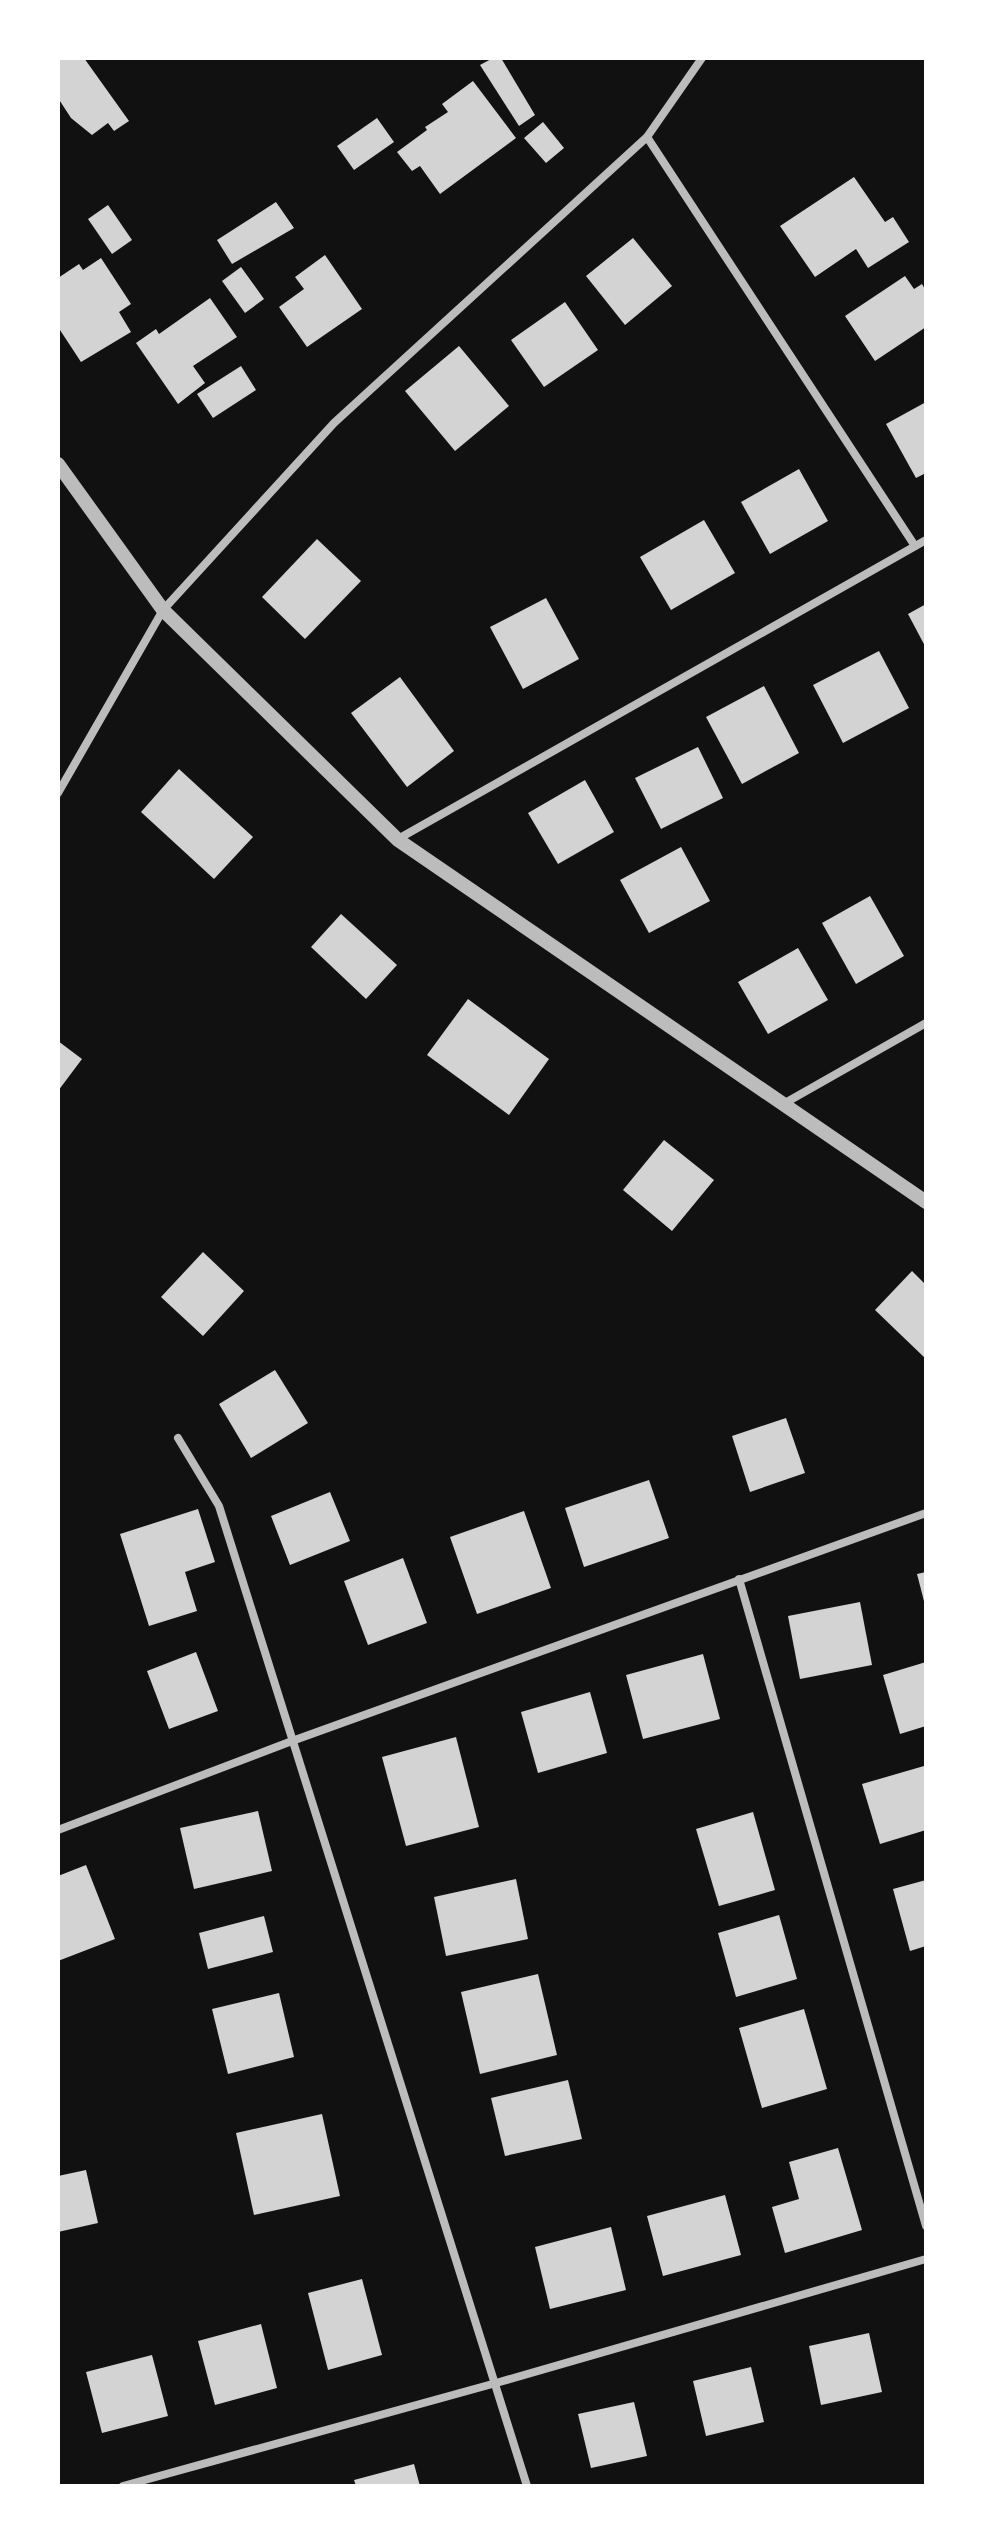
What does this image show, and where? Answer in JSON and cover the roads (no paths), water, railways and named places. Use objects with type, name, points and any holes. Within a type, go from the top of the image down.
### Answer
[{"type":"street","points":[[58,793],[163,610],[334,423],[647,137],[702,58]]},
{"type":"street","points":[[647,137],[915,546]]},
{"type":"street","points":[[58,464],[163,610],[398,840],[926,1202]]},
{"type":"street","points":[[398,840],[926,540]]},
{"type":"street","points":[[785,1103],[926,1023]]},
{"type":"street","points":[[178,1438],[219,1506],[527,2486]]},
{"type":"street","points":[[58,1830],[292,1741],[926,1513]]},
{"type":"street","points":[[739,1579],[926,2226]]},
{"type":"street","points":[[123,2486],[926,2259]]}]
